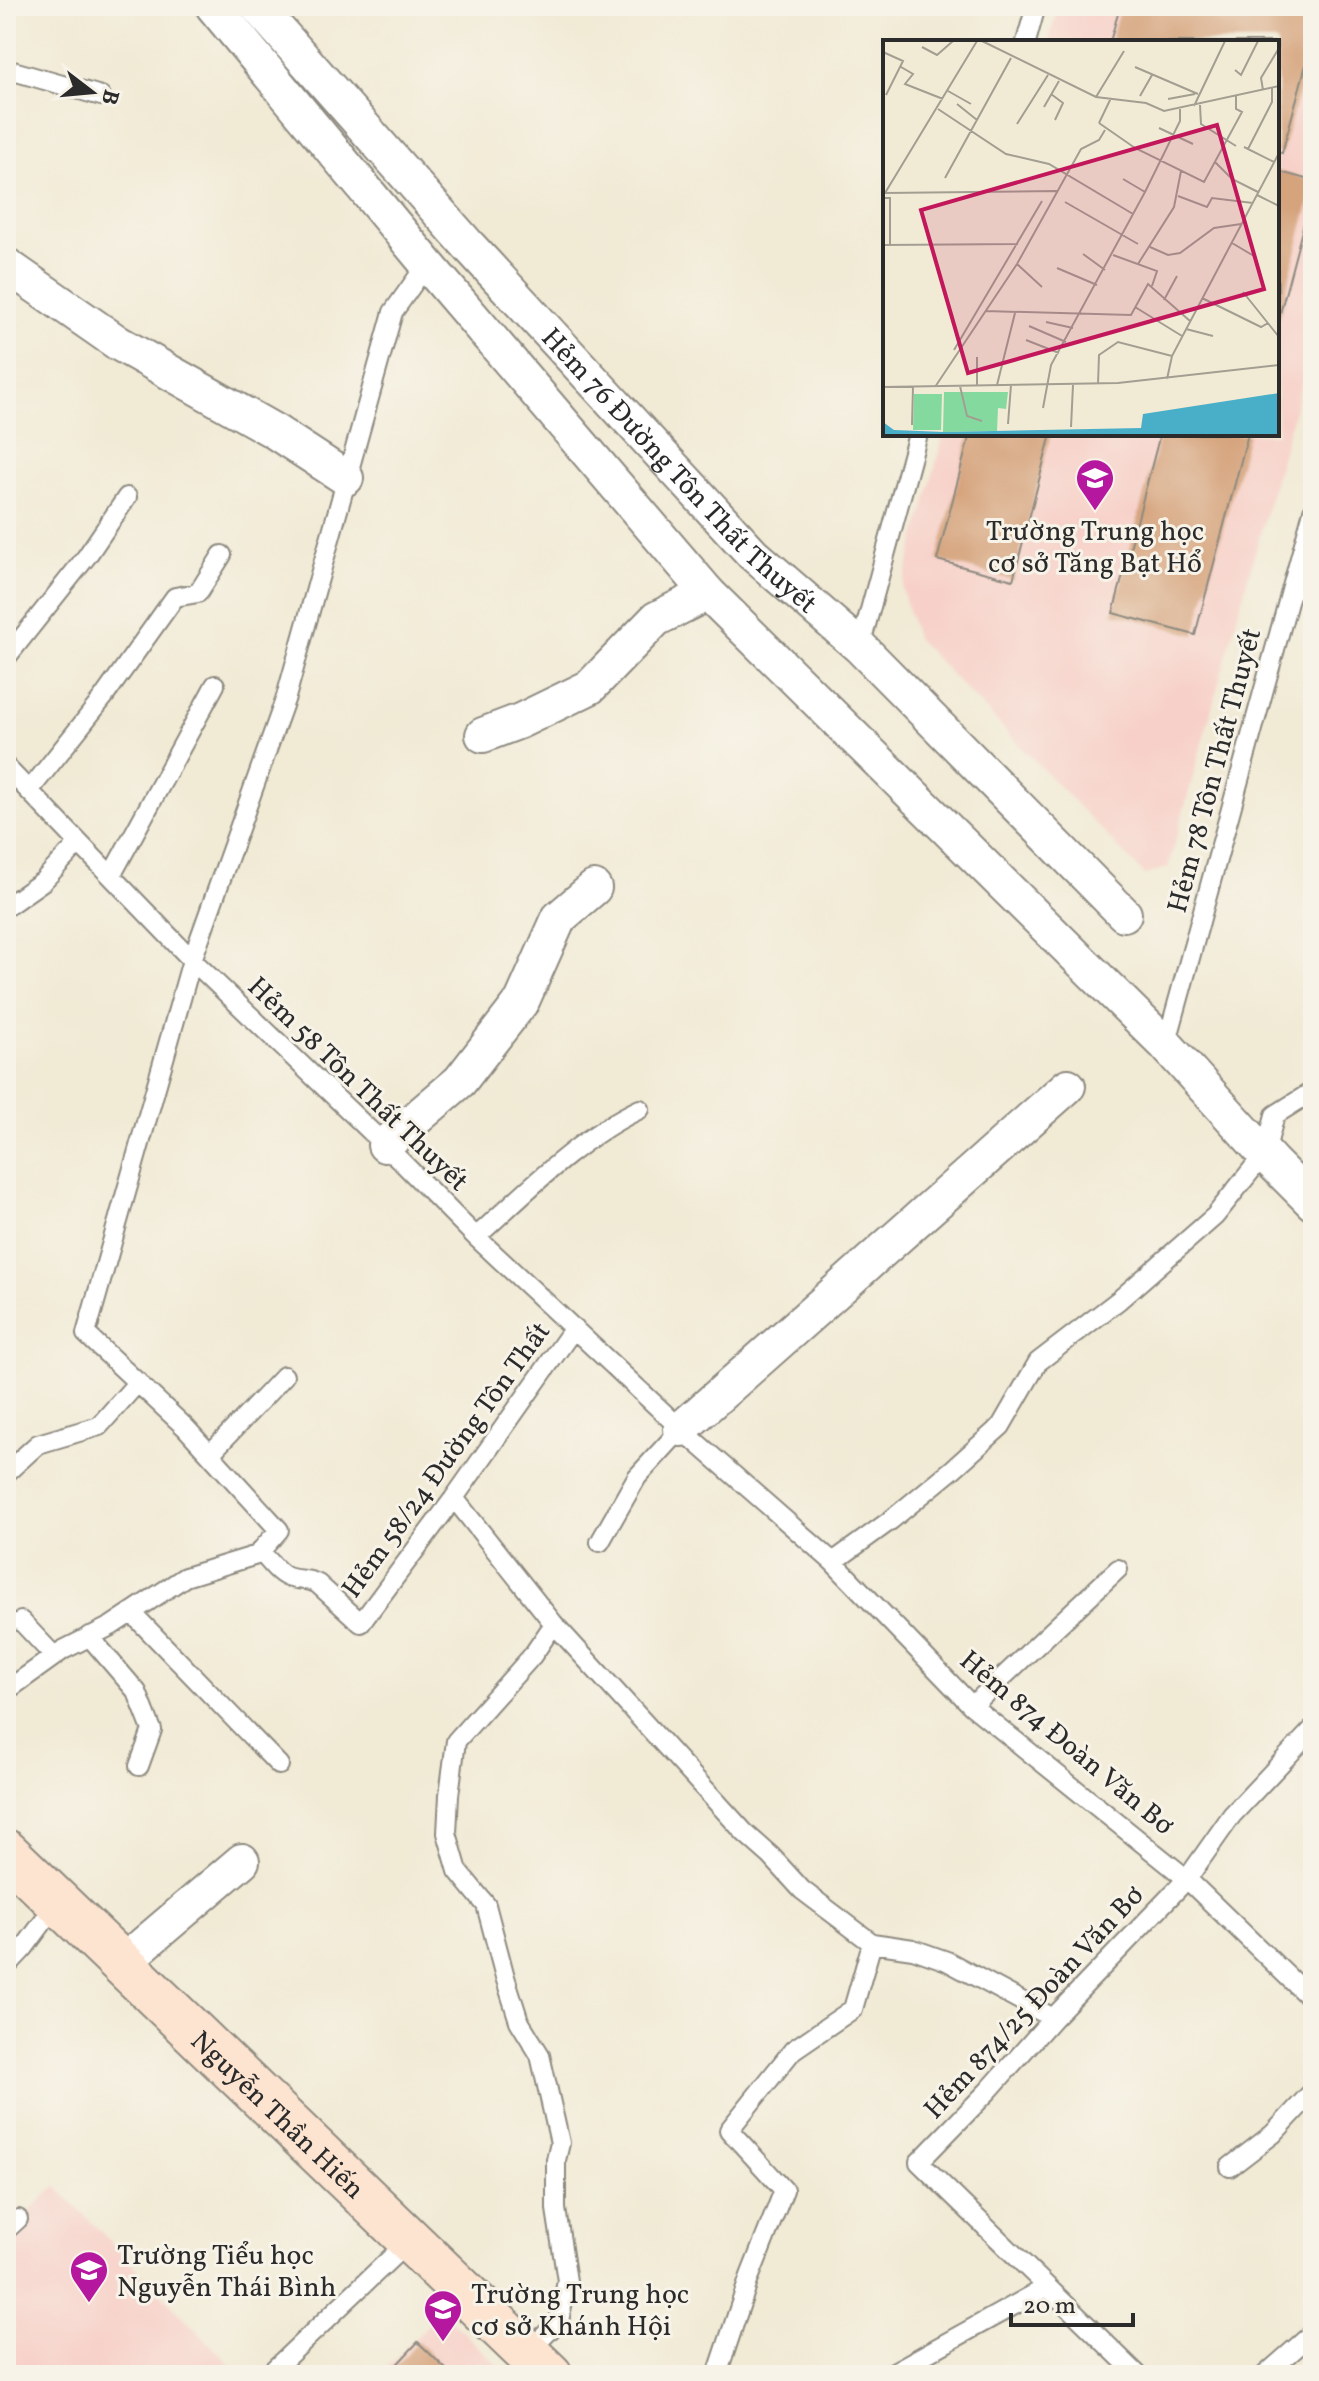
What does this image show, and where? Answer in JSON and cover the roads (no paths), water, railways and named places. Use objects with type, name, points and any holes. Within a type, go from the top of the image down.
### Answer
[{"type":"street","points":[[213,6],[427,264],[708,593],[1166,1045],[1313,1203]]},
{"type":"street","name":"Hẻm 76 Đường Tôn Thất Thuyết","points":[[257,6],[467,244],[753,554],[860,647],[1124,914]]},
{"type":"street","points":[[6,265],[118,343],[274,431],[346,478]]},
{"type":"street","points":[[483,735],[590,687],[656,619],[708,593]]},
{"type":"street","points":[[385,1145],[460,1081],[522,1001],[559,918],[594,888]]},
{"type":"street","points":[[681,1429],[1068,1086]]},
{"type":"street","name":"Nguyễn Thần Hiến","points":[[6,1852],[539,2364]]},
{"type":"street","points":[[122,1963],[242,1861]]},
{"type":"lane","points":[[1027,40],[1036,6]]},
{"type":"lane","points":[[6,69],[101,96]]},
{"type":"lane","points":[[6,1691],[54,1656],[111,1626],[185,1577],[257,1555],[279,1530],[210,1454],[86,1334],[192,960],[286,697],[393,312],[427,264]]},
{"type":"lane","points":[[860,647],[917,436]]},
{"type":"lane","points":[[6,658],[87,556],[127,497]]},
{"type":"lane","name":"Hẻm 78 Tôn Thất Thuyết","points":[[1166,1045],[1313,511]]},
{"type":"lane","points":[[29,791],[103,698],[175,597],[198,593],[222,555]]},
{"type":"lane","points":[[111,876],[215,685]]},
{"type":"lane","name":"Hẻm 58 Tôn Thất Thuyết","points":[[6,767],[192,960],[476,1237],[681,1429]]},
{"type":"lane","points":[[6,907],[43,881],[79,843]]},
{"type":"lane","points":[[833,1562],[891,1520],[1001,1426],[1038,1362],[1119,1300],[1215,1216],[1265,1153],[1275,1115],[1313,1091]]},
{"type":"lane","points":[[476,1237],[555,1167],[612,1122],[640,1109]]},
{"type":"lane","name":"Hẻm 58/24 Đường Tôn Thất","points":[[260,1551],[289,1578],[310,1579],[318,1584],[361,1623],[574,1328]]},
{"type":"lane","points":[[210,1454],[284,1376]]},
{"type":"lane","points":[[6,1473],[38,1444],[99,1426],[138,1382]]},
{"type":"lane","points":[[600,1542],[637,1477],[681,1429]]},
{"type":"lane","name":"Hẻm 874 Đoàn Văn Bơ","points":[[681,1429],[833,1562],[972,1706],[1187,1879],[1313,2001]]},
{"type":"lane","points":[[454,1498],[554,1624],[745,1833],[802,1890],[872,1943],[913,1949],[947,1961],[1053,2018]]},
{"type":"lane","points":[[972,1706],[1118,1569]]},
{"type":"lane","points":[[132,1613],[279,1765]]},
{"type":"lane","points":[[21,1621],[54,1656]]},
{"type":"lane","points":[[539,2364],[559,2321],[567,2281],[556,2209],[556,2160],[560,2143],[540,2055],[519,2021],[486,1905],[458,1871],[447,1833],[456,1741],[532,1656],[554,1624]]},
{"type":"lane","points":[[89,1636],[137,1692],[152,1730],[139,1766]]},
{"type":"lane","name":"Hẻm 874/25 Đoàn Văn Bơ","points":[[1047,2287],[919,2162],[1187,1879],[1232,1815],[1313,1729]]},
{"type":"lane","points":[[6,1967],[58,1902]]},
{"type":"lane","points":[[717,2375],[750,2276],[784,2190],[729,2130],[793,2050],[853,2009],[872,1943]]},
{"type":"lane","points":[[1230,2167],[1273,2134],[1313,2091]]},
{"type":"lane","points":[[268,2375],[410,2240]]},
{"type":"lane","points":[[888,2375],[1047,2287],[1138,2375]]},
{"type":"lane","points":[[1265,2375],[1313,2333]]},
{"type":"place","name":"Trường Trung học cơ sở Tăng Bạt Hổ","points":[[1095,512]]},
{"type":"place","name":"Trường Tiểu học Nguyễn Thái Bình","points":[[89,2304]]},
{"type":"place","name":"Trường Trung học cơ sở Khánh Hội","points":[[443,2343]]}]
